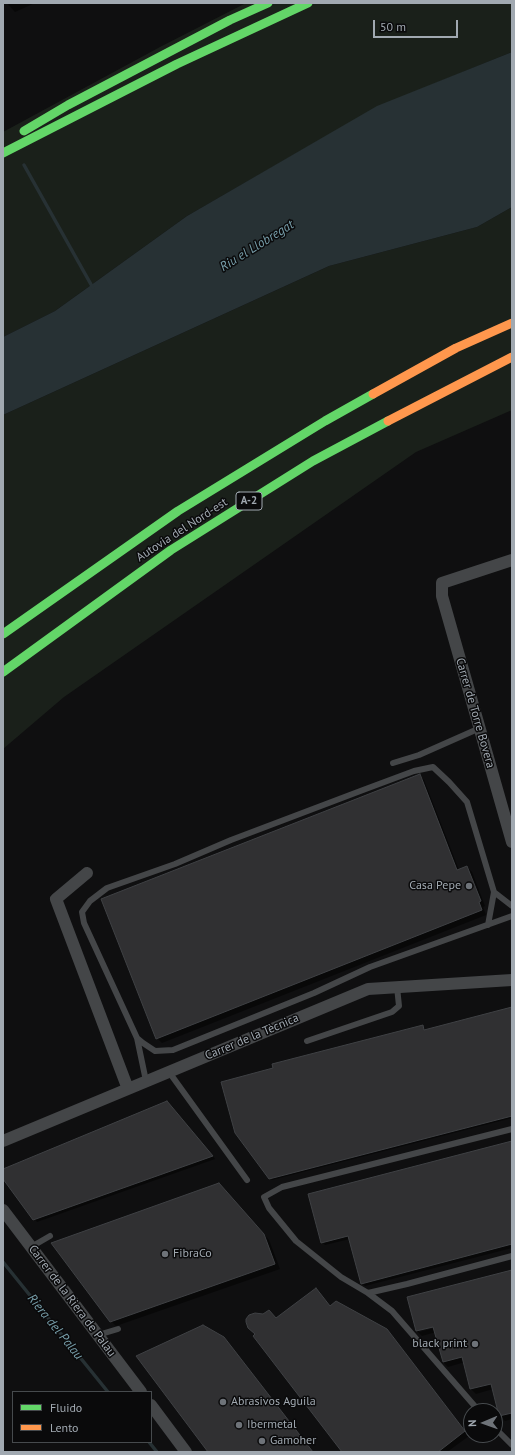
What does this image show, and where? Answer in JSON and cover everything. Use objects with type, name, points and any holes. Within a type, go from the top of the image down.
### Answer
[{"type":"main road","points":[[10,140],[75,101],[230,20],[268,3]]},
{"type":"main road","points":[[3,153],[177,64],[308,3]]},
{"type":"main road","name":"Autovia del Nord-est","points":[[3,634],[178,511],[332,417],[456,348],[512,323]]},
{"type":"main road","name":"Autovia del Nord-est","points":[[3,672],[171,550],[313,461],[436,395],[512,357]]},
{"type":"street","name":"Carrer de Torre Bovera","points":[[512,560],[442,583],[442,596],[512,842]]},
{"type":"street","points":[[87,873],[56,899],[128,1089]]},
{"type":"street","name":"Carrer de la Tècnica","points":[[3,1141],[368,989],[512,980]]},
{"type":"street","name":"Carrer de la Riera de Palau","points":[[3,1210],[140,1391]]},
{"type":"street","points":[[152,1406],[186,1452]]},
{"type":"lane","points":[[393,762],[419,754],[480,728]]},
{"type":"lane","points":[[146,1081],[137,1038],[84,923],[82,912],[90,901],[107,888],[175,864],[232,840],[414,771],[433,767],[467,802],[494,892],[488,925]]},
{"type":"lane","points":[[494,892],[512,906]]},
{"type":"lane","points":[[137,1038],[142,1043],[156,1051],[173,1050],[314,993],[370,967],[512,916]]},
{"type":"lane","points":[[307,1041],[392,1012],[398,1006],[397,987]]},
{"type":"lane","points":[[169,1072],[248,1180]]},
{"type":"lane","points":[[472,1403],[392,1311],[368,1293],[341,1277],[296,1241],[269,1208],[264,1197],[282,1187],[512,1129]]},
{"type":"lane","points":[[31,1247],[50,1236]]},
{"type":"lane","points":[[368,1293],[512,1256]]},
{"type":"lane","points":[[98,1335],[118,1329]]},
{"type":"lane","points":[[503,1436],[512,1445]]},
{"type":"shaded area","points":[[246,3],[512,3],[512,52],[377,107],[187,216],[55,311],[3,337],[3,132],[160,47]]},
{"type":"shaded area","points":[[512,207],[512,410],[416,452],[64,697],[3,749],[3,415],[329,266],[477,227]]},
{"type":"water","name":"Riu el Llobregat","points":[[512,52],[512,207],[477,227],[329,266],[3,415],[3,337],[55,311],[187,216],[377,106]]},
{"type":"building","points":[[420,774],[457,870],[467,866],[481,901],[479,902],[482,910],[156,1039],[101,899]]},
{"type":"building","points":[[512,1007],[512,1116],[269,1179],[235,1133],[221,1082],[273,1068],[272,1064],[423,1025],[424,1030]]},
{"type":"building","points":[[167,1101],[213,1156],[33,1220],[3,1179],[3,1169]]},
{"type":"building","points":[[512,1141],[512,1244],[361,1284],[348,1236],[321,1243],[308,1194]]},
{"type":"building","name":"FibraCo","points":[[219,1183],[264,1234],[275,1264],[110,1322],[51,1243]]},
{"type":"building","name":"black print","points":[[512,1270],[512,1413],[503,1415],[503,1403],[496,1403],[491,1384],[470,1389],[462,1357],[443,1362],[433,1327],[416,1331],[407,1297]]},
{"type":"building","points":[[316,1288],[330,1306],[336,1301],[387,1329],[463,1428],[463,1433],[438,1452],[342,1452],[253,1336],[255,1334],[248,1328],[246,1322],[249,1315],[255,1313],[263,1314],[269,1310],[276,1318]]},
{"type":"building","points":[[203,1325],[224,1337],[313,1452],[208,1452],[136,1356]]},
{"type":"waterway","points":[[24,165],[93,288]]},
{"type":"waterway","name":"Riera del Palau","points":[[3,1262],[107,1391]]},
{"type":"waterway","name":"Riera del Palau","points":[[150,1443],[157,1452]]},
{"type":"traffic: fast","points":[[24,131],[68,105],[230,20],[268,3]]},
{"type":"traffic: fast","points":[[3,153],[177,64],[308,3]]},
{"type":"traffic: fast","points":[[3,634],[178,511],[325,421],[373,394]]},
{"type":"traffic: fast","points":[[3,672],[171,550],[313,461],[388,421]]},
{"type":"traffic: slow","points":[[373,394],[456,348],[512,323]]},
{"type":"traffic: slow","points":[[388,421],[512,357]]},
{"type":"place","name":"Casa Pepe","points":[[469,886]]},
{"type":"place","name":"FibraCo","points":[[165,1254]]},
{"type":"place","name":"black print","points":[[475,1344]]},
{"type":"place","name":"Abrasivos Aguila","points":[[223,1402]]},
{"type":"place","name":"Ibermetal","points":[[239,1425]]},
{"type":"place","name":"Gamoher","points":[[262,1441]]}]
